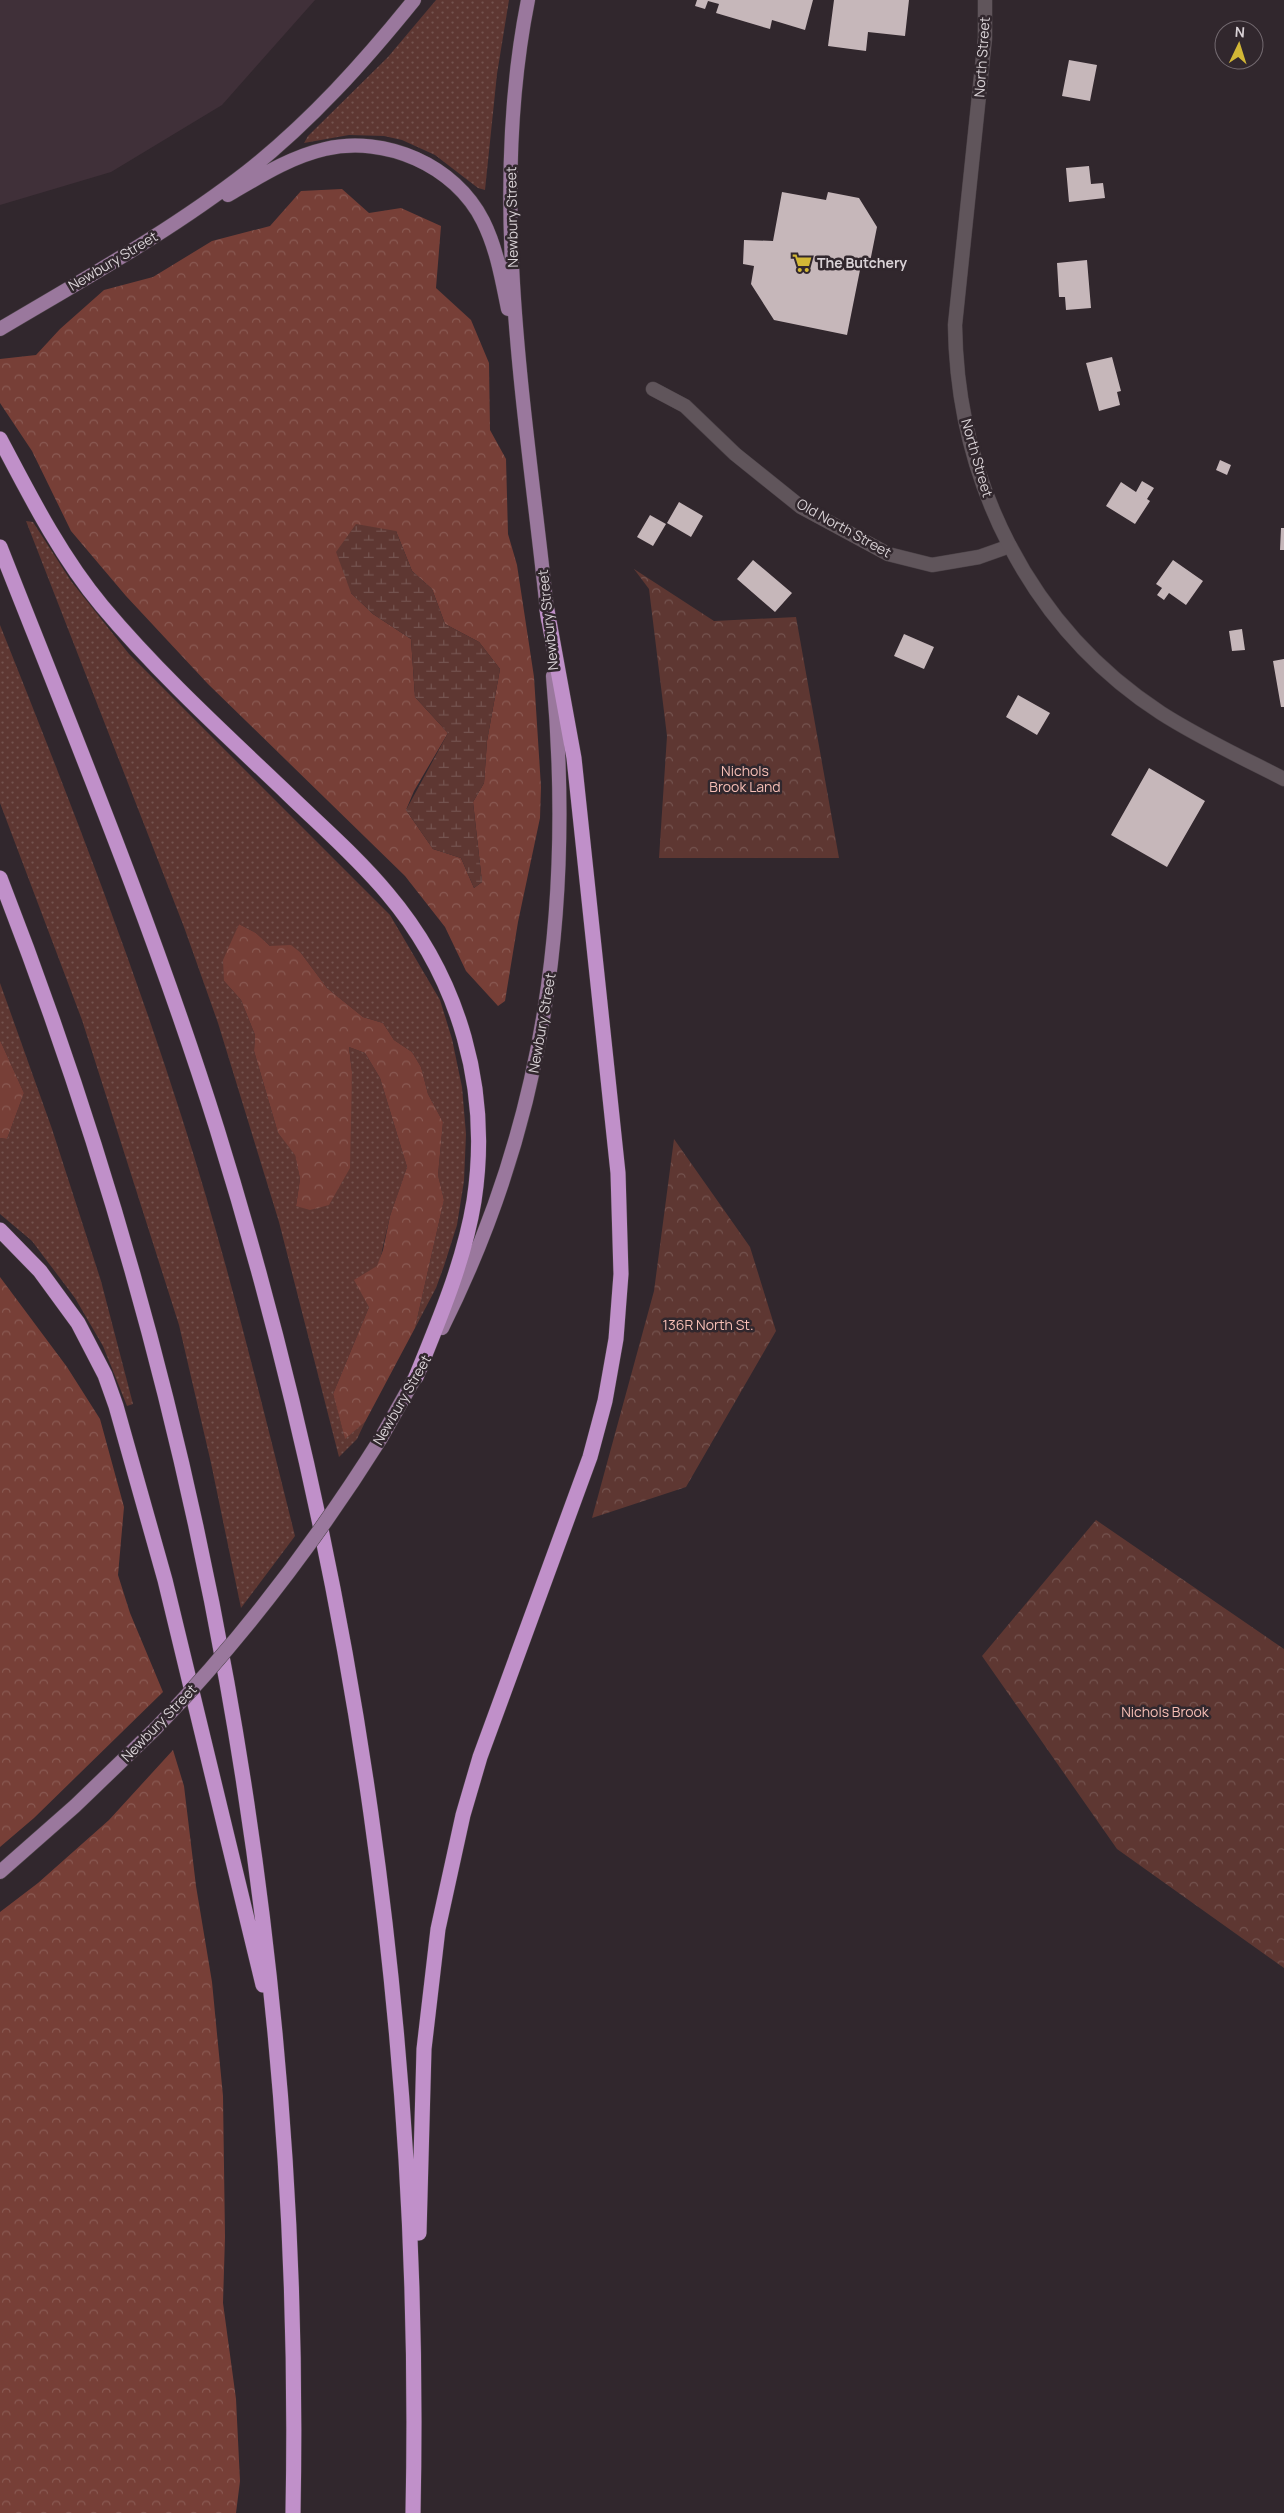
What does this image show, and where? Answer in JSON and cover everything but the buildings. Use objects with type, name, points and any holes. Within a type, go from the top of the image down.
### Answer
[{"type":"highway","points":[[0,439],[69,560],[101,605],[174,685],[365,869],[408,920],[443,979],[466,1041],[473,1074],[479,1138],[478,1171],[471,1212],[457,1271],[416,1377]]},
{"type":"highway","points":[[0,547],[144,914],[195,1059],[260,1281],[316,1504],[344,1646],[370,1804],[395,2012],[408,2191],[414,2334],[413,2513]]},
{"type":"highway","points":[[414,2412],[424,2048],[438,1929],[463,1815],[480,1757],[590,1457],[608,1386],[619,1306],[621,1232],[616,1156],[574,758],[547,610]]},
{"type":"highway","points":[[0,878],[53,1019],[102,1168],[144,1311],[178,1447],[212,1602],[239,1747],[261,1895],[277,2042],[288,2188],[294,2337],[293,2513]]},
{"type":"highway","points":[[0,1230],[40,1271],[78,1323],[105,1375],[116,1406],[165,1580],[277,2042]]},
{"type":"main road","name":"Newbury Street","points":[[0,329],[145,242],[216,196],[292,134],[356,69],[414,0]]},
{"type":"main road","name":"Newbury Street","points":[[0,1872],[75,1806],[156,1728],[207,1675],[278,1589],[322,1529],[381,1438],[416,1377],[452,1307],[494,1206],[518,1134],[544,1026],[558,911],[560,834],[554,684],[518,354],[512,255],[510,170],[515,89],[528,0]]},
{"type":"main road","points":[[145,242],[270,171],[306,154],[325,149],[366,146],[406,154],[443,175],[472,203],[483,220],[497,257],[518,354]]},
{"type":"street","name":"North Street","points":[[985,0],[984,46],[955,325],[956,362],[962,404],[977,465],[991,508],[1030,583],[1055,619],[1116,679],[1161,713],[1284,779]]},
{"type":"street","name":"Old North Street","points":[[653,389],[685,406],[734,454],[801,507],[888,554],[932,565],[978,557],[1010,546]]},
{"type":"shaded area","points":[[0,0],[315,0],[222,105],[111,172],[0,205]]},
{"type":"green space","points":[[436,0],[509,0],[497,74],[485,190],[478,188],[435,155],[402,140],[384,136],[349,135],[304,143],[308,136],[388,57]]},
{"type":"green space","points":[[342,189],[369,213],[401,208],[441,226],[436,288],[471,320],[489,363],[490,430],[506,459],[508,534],[517,565],[534,677],[541,787],[540,818],[518,922],[505,1001],[498,1006],[466,971],[445,927],[405,876],[208,684],[126,596],[71,531],[32,451],[0,403],[0,359],[36,355],[60,329],[104,290],[153,277],[212,241],[270,226],[301,191]],"holes":[[[396,531],[412,571],[432,589],[445,624],[479,642],[500,669],[487,741],[484,783],[473,802],[482,882],[474,888],[461,858],[433,849],[406,810],[414,791],[448,733],[415,697],[411,639],[373,614],[351,593]]]},
{"type":"green space","points":[[26,521],[33,522],[71,581],[129,654],[390,915],[440,1000],[452,1039],[462,1087],[466,1134],[464,1181],[457,1225],[444,1266],[436,1288],[415,1328],[444,1200],[438,1175],[443,1122],[428,1094],[421,1067],[412,1052],[394,1040],[383,1023],[363,1017],[327,988],[301,953],[270,946],[256,933],[239,924],[233,940],[224,981],[241,1000],[255,1035],[254,1051],[278,1133],[295,1154],[300,1179],[296,1206],[350,1103],[352,1072],[349,1047],[365,1053],[380,1078],[407,1167],[390,1216],[369,1307],[333,1394],[345,1438],[365,1422],[357,1439],[339,1457],[279,1222],[218,1023],[184,927]]},
{"type":"green space","points":[[356,524],[396,531],[412,571],[432,589],[445,624],[479,642],[500,669],[487,741],[484,783],[473,802],[482,882],[474,888],[461,858],[433,849],[406,810],[448,733],[415,697],[411,639],[373,614],[351,593],[336,552]]},
{"type":"green space","name":"Nichols Brook Land","points":[[634,569],[714,621],[796,617],[839,858],[659,858],[667,736],[649,589]]},
{"type":"green space","points":[[0,625],[72,809],[162,1056],[228,1274],[295,1536],[241,1608],[211,1463],[179,1325],[82,1020],[0,803]]},
{"type":"green space","points":[[239,924],[256,933],[270,946],[291,945],[301,953],[327,988],[363,1017],[383,1023],[394,1040],[412,1052],[421,1067],[428,1094],[443,1122],[438,1175],[444,1200],[415,1328],[365,1422],[345,1439],[333,1394],[369,1307],[354,1280],[377,1266],[383,1250],[390,1216],[407,1167],[380,1078],[365,1053],[349,1047],[352,1072],[350,1168],[329,1205],[310,1210],[296,1206],[300,1179],[295,1155],[278,1133],[254,1051],[255,1035],[241,1000],[224,981],[223,960]]},
{"type":"green space","points":[[0,983],[52,1129],[101,1281],[133,1404],[127,1406],[103,1346],[75,1298],[32,1241],[0,1214],[0,1138],[7,1139],[24,1093],[0,1040]]},
{"type":"green space","points":[[0,1040],[24,1093],[7,1139],[0,1138]]},
{"type":"green space","name":"136R North St.","points":[[674,1139],[750,1247],[776,1331],[686,1487],[592,1518],[654,1291]]},
{"type":"green space","points":[[0,1277],[67,1367],[100,1419],[124,1507],[118,1575],[130,1613],[163,1692],[34,1818],[0,1847]]},
{"type":"green space","name":"Nichols Brook","points":[[1096,1520],[1284,1649],[1284,1968],[1117,1849],[982,1656]]},
{"type":"green space","points":[[173,1750],[184,1786],[196,1886],[212,1982],[223,2096],[225,2237],[223,2303],[236,2399],[240,2481],[236,2513],[0,2513],[0,1912],[38,1883],[109,1820]]},
{"type":"place","name":"The Butchery","points":[[802,263]]}]
